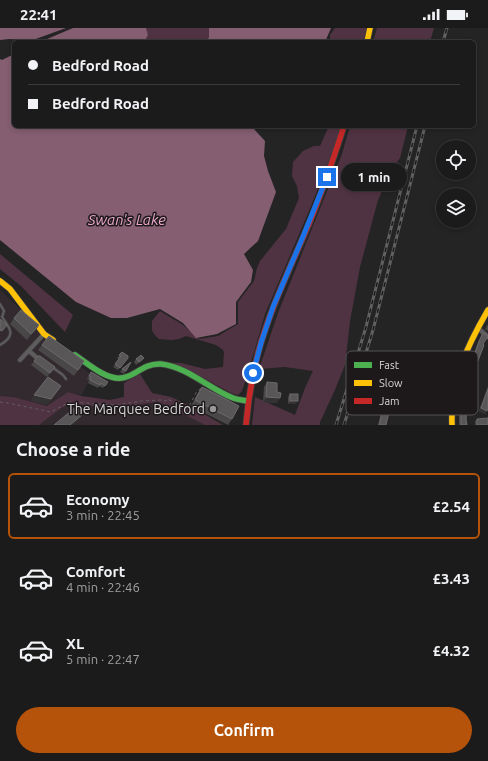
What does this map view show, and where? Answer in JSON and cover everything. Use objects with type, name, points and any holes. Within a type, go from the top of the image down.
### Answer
[{"type":"street","points":[[367,40],[370,28]]},
{"type":"street","points":[[246,425],[248,401],[253,373],[265,331],[327,177],[343,128]]},
{"type":"street","points":[[0,282],[10,289],[44,334],[57,343]]},
{"type":"street","points":[[466,351],[488,310]]},
{"type":"street","points":[[478,328],[488,336]]},
{"type":"street","points":[[20,360],[44,334]]},
{"type":"street","points":[[29,351],[36,357]]},
{"type":"street","points":[[70,352],[96,369],[114,378],[122,379],[130,376],[145,366],[159,364],[182,371],[232,398],[248,401]]},
{"type":"street","points":[[452,415],[452,425]]},
{"type":"lane","points":[[0,304],[4,311],[2,317],[11,332],[10,337],[0,345]]},
{"type":"lane","points":[[36,357],[41,360]]},
{"type":"lane","points":[[50,366],[63,375],[66,379]]},
{"type":"path","points":[[0,402],[51,412],[70,402],[115,405],[142,401],[166,401],[167,399],[188,408],[197,392],[202,387]]},
{"type":"shaded area","points":[[146,28],[209,28],[209,37],[207,40],[146,40],[148,35]]},
{"type":"shaded area","points":[[335,28],[367,28],[364,40],[330,40],[330,35]]},
{"type":"shaded area","points":[[377,28],[434,28],[431,40],[374,40]]},
{"type":"shaded area","points":[[328,128],[340,128],[311,206],[265,314],[242,391],[238,395],[231,393],[172,363],[181,363],[205,369],[223,367],[224,352],[216,345],[186,336],[172,340],[159,339],[152,330],[152,321],[160,311],[183,325],[199,339],[218,336],[238,324],[238,302],[254,281],[260,261],[286,229],[299,198],[297,186],[292,176],[293,162],[303,151],[314,146],[320,146]]},
{"type":"shaded area","points":[[349,128],[408,128],[400,158],[383,181],[381,194],[378,200],[360,267],[350,321],[345,365],[320,425],[252,425],[255,397],[295,415],[313,371],[285,367],[259,369],[278,313],[342,154]]},
{"type":"shaded area","points":[[0,254],[73,315],[65,332],[21,286],[0,269]]},
{"type":"shaded area","points":[[0,290],[21,310],[38,332],[92,375],[81,396],[68,392],[47,406],[14,397],[0,396]]},
{"type":"shaded area","points":[[140,374],[152,393],[171,397],[189,405],[223,425],[205,425],[159,402],[114,408],[70,404],[60,409],[39,425],[0,425],[0,396],[14,397],[47,406],[68,392],[81,396],[110,400],[124,397],[124,383]]},
{"type":"shaded area","points":[[160,402],[205,425],[39,425],[60,409],[70,404],[114,408]]},
{"type":"water","points":[[0,28],[66,28],[33,40],[0,40]]},
{"type":"water","points":[[73,28],[146,28],[148,35],[146,40],[45,40]]},
{"type":"water","points":[[209,28],[331,28],[326,40],[207,40],[209,37]]},
{"type":"water","name":"Swan's Lake","points":[[12,55],[12,128],[249,128],[254,129],[265,141],[264,156],[276,192],[258,241],[244,254],[253,270],[251,282],[236,302],[236,324],[217,334],[196,338],[183,323],[160,309],[127,318],[111,318],[76,302],[0,240],[0,59],[2,60]]},
{"type":"building","points":[[21,310],[39,325],[31,334],[14,318]]},
{"type":"building","points":[[0,319],[7,325],[2,331],[0,330]]},
{"type":"building","points":[[483,333],[488,336],[483,344],[484,345],[478,361],[478,351],[476,351]]},
{"type":"building","points":[[49,336],[84,361],[78,370],[42,345]]},
{"type":"building","points":[[122,352],[128,356],[128,358],[120,368],[115,364]]},
{"type":"building","points":[[141,355],[144,358],[139,362],[136,359]]},
{"type":"building","points":[[38,356],[55,367],[50,373],[34,361]]},
{"type":"building","points":[[131,362],[126,371],[122,369]]},
{"type":"building","points":[[91,372],[108,382],[105,386],[101,383],[100,385],[90,380],[91,377],[89,376]]},
{"type":"building","points":[[48,377],[61,386],[51,399],[34,395]]},
{"type":"building","points":[[267,382],[277,383],[277,392],[281,393],[280,398],[266,397]]},
{"type":"building","points":[[202,387],[239,406],[232,419],[195,400]]},
{"type":"building","points":[[488,389],[488,409],[487,411],[481,408]]},
{"type":"building","points":[[290,394],[298,394],[298,401],[290,401]]},
{"type":"building","points":[[77,406],[83,414],[70,425],[54,425]]},
{"type":"building","points":[[382,415],[388,415],[386,425],[379,425]]},
{"type":"building","points":[[461,415],[466,415],[467,425],[461,425]]},
{"type":"building","points":[[488,418],[488,425],[477,425],[477,419]]},
{"type":"railway","points":[[444,40],[447,28]]},
{"type":"railway","points":[[359,351],[416,128]]},
{"type":"railway","points":[[367,351],[424,128]]},
{"type":"railway","points":[[336,425],[346,392]]},
{"type":"railway","points":[[344,425],[347,415]]},
{"type":"traffic: fast","points":[[75,355],[103,374],[115,378],[127,377],[154,364],[171,366],[180,369],[224,394],[235,399],[248,401]]},
{"type":"traffic: slow","points":[[367,40],[370,28]]},
{"type":"traffic: slow","points":[[0,281],[10,289],[44,334],[53,340]]},
{"type":"traffic: slow","points":[[467,351],[488,310]]},
{"type":"traffic: slow","points":[[452,415],[452,425]]},
{"type":"traffic: jam","points":[[246,425],[252,380],[268,320],[318,201],[343,128]]},
{"type":"place","name":"The Marquee Bedford","points":[[213,409]]},
{"type":"route","points":[[253,373],[273,307],[327,177]]}]
